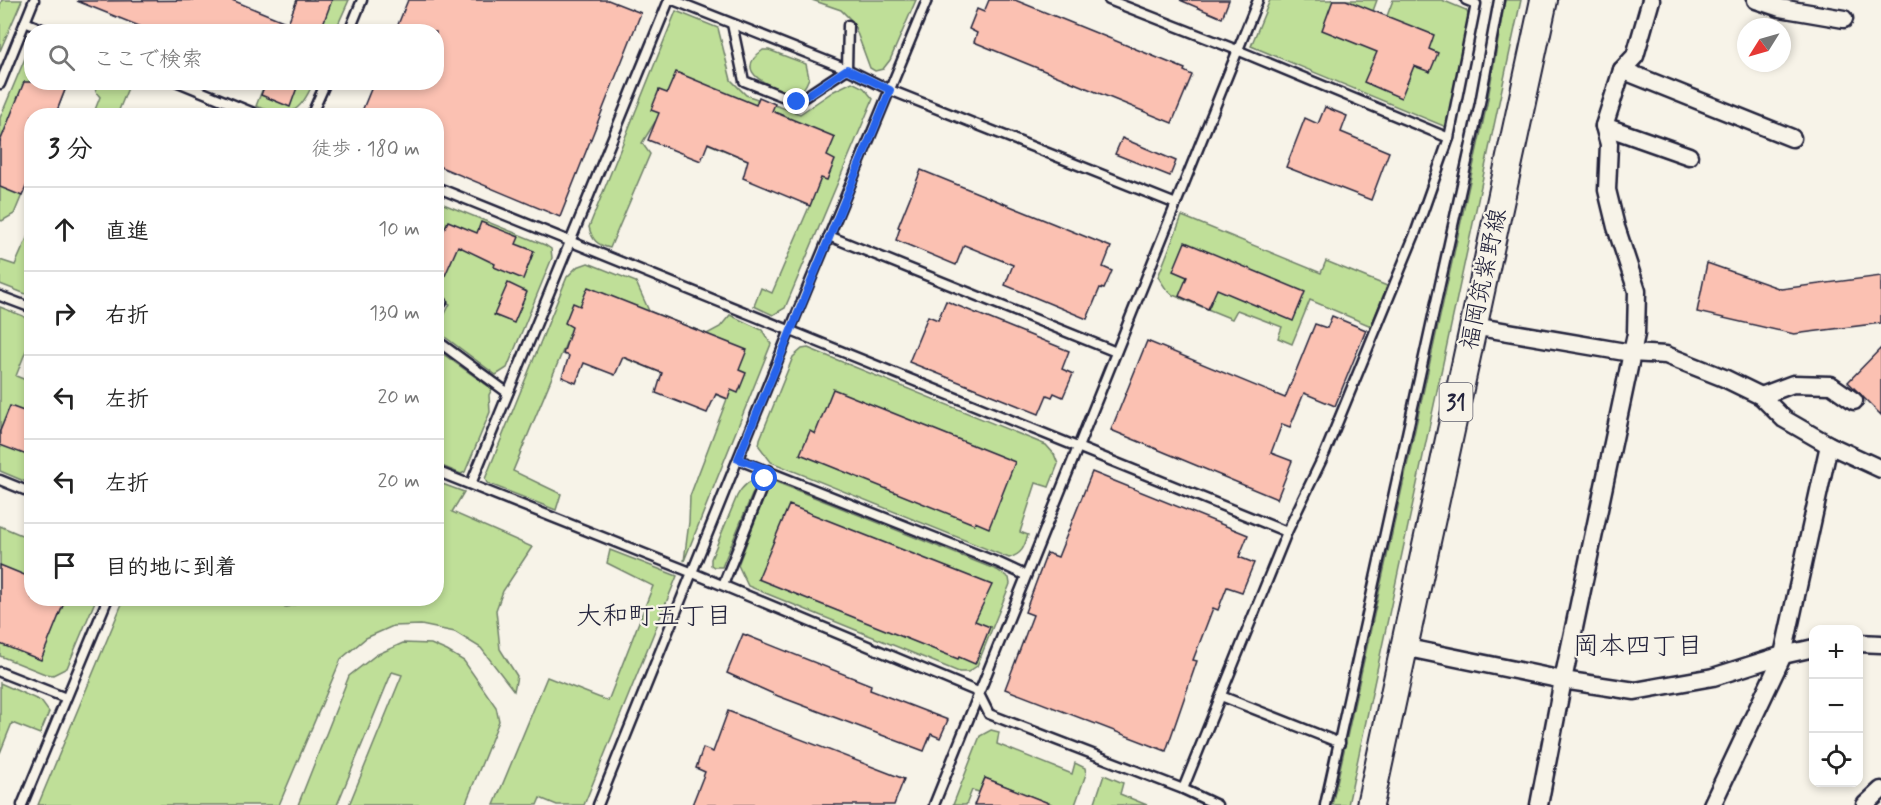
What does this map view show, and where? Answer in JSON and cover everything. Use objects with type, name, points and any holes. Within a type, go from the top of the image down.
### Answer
[{"type":"main road","name":"福岡筑紫野線","points":[[1370,805],[1544,0]]},
{"type":"street","points":[[1539,805],[1636,334],[1637,291],[1606,190],[1609,144],[1604,126],[1622,69],[1635,56],[1650,0]]},
{"type":"street","points":[[1756,0],[1780,8],[1844,19]]},
{"type":"street","points":[[1622,69],[1792,138]]},
{"type":"street","points":[[1604,126],[1689,156]]},
{"type":"street","points":[[1473,327],[1631,353],[1666,355],[1724,378],[1761,396],[1785,419],[1829,446],[1881,468]]},
{"type":"street","points":[[1761,396],[1793,384],[1831,385],[1854,400]]},
{"type":"street","points":[[1712,805],[1783,655],[1829,446]]},
{"type":"street","points":[[1863,643],[1881,644]]},
{"type":"street","points":[[1403,647],[1563,680],[1635,691],[1713,677],[1809,649]]},
{"type":"street","points":[[1865,805],[1881,790]]},
{"type":"lane","points":[[30,24],[25,22],[34,0]]},
{"type":"lane","points":[[352,24],[362,0]]},
{"type":"lane","points":[[471,484],[671,0],[847,69],[890,90],[1176,204]]},
{"type":"lane","points":[[598,805],[790,330],[927,0]]},
{"type":"lane","points":[[1109,0],[1238,50],[1449,138]]},
{"type":"lane","points":[[934,805],[1258,0]]},
{"type":"lane","points":[[1183,789],[1287,532],[1334,431],[1415,234],[1449,138],[1476,4],[1466,0]]},
{"type":"lane","points":[[1325,805],[1480,103],[1499,0]]},
{"type":"lane","points":[[0,84],[24,24]]},
{"type":"lane","points":[[732,24],[744,81],[797,102],[847,69]]},
{"type":"lane","points":[[847,69],[848,25]]},
{"type":"lane","points":[[198,90],[241,108]]},
{"type":"lane","points":[[315,108],[322,90]]},
{"type":"lane","points":[[444,190],[1287,532]]},
{"type":"lane","points":[[829,236],[1116,352]]},
{"type":"lane","points":[[0,296],[24,305]]},
{"type":"lane","points":[[444,346],[508,393]]},
{"type":"lane","points":[[738,459],[999,562],[1025,575]]},
{"type":"lane","points":[[723,585],[769,470]]},
{"type":"lane","points":[[444,474],[723,585],[978,692],[988,714],[1183,789],[1217,805]]},
{"type":"lane","points":[[0,480],[24,490]]},
{"type":"lane","points":[[22,805],[105,606]]},
{"type":"lane","points":[[0,672],[66,698]]},
{"type":"lane","points":[[1221,696],[1340,743]]},
{"type":"green space","points":[[2,0],[22,0],[0,51],[0,5]]},
{"type":"green space","points":[[297,0],[349,0],[338,24],[288,24]]},
{"type":"green space","points":[[812,0],[916,0],[890,60],[883,69],[875,71],[870,68],[853,22],[841,10]]},
{"type":"green space","points":[[1270,0],[1377,0],[1373,11],[1387,16],[1393,0],[1442,0],[1466,10],[1471,20],[1446,127],[1251,46]]},
{"type":"green space","points":[[1505,0],[1521,0],[1348,805],[1332,805],[1487,104]]},
{"type":"green space","points":[[676,11],[718,28],[731,80],[746,95],[800,114],[852,82],[864,88],[873,99],[785,308],[773,315],[754,306],[761,288],[772,293],[809,207],[814,187],[655,122],[642,143],[650,154],[610,248],[596,241],[590,232],[589,227]]},
{"type":"green space","points":[[763,50],[769,50],[806,64],[809,78],[802,91],[795,94],[786,92],[767,84],[752,72],[752,62]]},
{"type":"green space","points":[[24,61],[24,90],[65,90],[58,108],[24,108],[24,190],[14,214],[2,221],[0,220],[0,118]]},
{"type":"green space","points":[[96,90],[127,90],[120,108],[96,108],[100,97]]},
{"type":"green space","points":[[262,90],[310,90],[296,108],[256,106]]},
{"type":"green space","points":[[444,204],[551,249],[552,258],[507,368],[496,375],[445,337],[444,318],[450,304],[444,301]]},
{"type":"green space","points":[[1182,216],[1321,273],[1326,261],[1387,286],[1371,326],[1310,300],[1292,344],[1278,338],[1282,327],[1237,310],[1232,319],[1173,295],[1158,277]]},
{"type":"green space","points":[[24,245],[24,293],[0,284],[0,260],[15,265]]},
{"type":"green space","points":[[588,263],[636,282],[649,311],[707,334],[720,327],[730,315],[762,330],[771,344],[684,561],[690,496],[727,399],[569,336],[513,471],[561,494],[556,510],[487,483],[485,479],[567,277],[577,267]]},
{"type":"green space","points":[[0,307],[24,317],[24,356],[16,376],[24,379],[24,481],[0,471]]},
{"type":"green space","points":[[808,348],[1046,445],[1054,454],[1058,464],[1049,487],[1036,483],[1020,532],[1028,535],[1020,552],[1009,558],[771,462],[759,446],[760,439],[793,357],[802,349]]},
{"type":"green space","points":[[444,355],[492,389],[489,395],[490,412],[465,472],[461,474],[444,467]]},
{"type":"green space","points":[[759,478],[722,567],[714,567],[711,565],[711,559],[737,496],[746,484]]},
{"type":"green space","points":[[771,480],[997,570],[1009,578],[1010,584],[977,666],[968,672],[959,672],[748,586],[738,565]]},
{"type":"green space","points":[[444,485],[464,492],[452,512],[532,547],[503,591],[496,610],[500,649],[517,676],[514,691],[481,648],[455,632],[421,625],[393,626],[366,638],[341,659],[279,805],[38,805],[121,606],[444,606]]},
{"type":"green space","points":[[0,526],[24,536],[24,606],[93,606],[67,668],[53,675],[45,674],[0,656]]},
{"type":"green space","points":[[610,550],[677,576],[584,805],[557,805],[540,798],[537,805],[494,805],[547,677],[608,701],[653,586],[607,563]]},
{"type":"green space","points":[[403,643],[431,644],[464,661],[496,707],[499,721],[465,805],[349,805],[402,675],[392,672],[337,805],[298,805],[349,676],[376,655]]},
{"type":"green space","points":[[0,683],[41,701],[49,712],[40,734],[12,723],[0,753]]},
{"type":"green space","points":[[991,730],[999,732],[997,744],[1072,774],[1075,763],[1085,768],[1086,774],[1075,805],[1053,805],[985,778],[979,792],[972,790],[966,805],[953,805],[980,736]]},
{"type":"green space","points":[[1104,775],[1123,783],[1120,794],[1147,805],[1094,805]]},
{"type":"building","points":[[232,0],[288,23],[297,0],[332,0],[323,24],[134,24],[77,1]]},
{"type":"building","points":[[408,0],[608,0],[641,13],[560,217],[444,168],[444,108],[363,108],[371,90],[444,90],[444,24],[398,24]]},
{"type":"building","points":[[989,0],[1015,0],[1185,69],[1184,71],[1192,75],[1172,123],[974,42],[977,33],[969,29],[977,9],[984,12]]},
{"type":"building","points":[[1180,0],[1229,0],[1222,18]]},
{"type":"building","points":[[1333,0],[1346,0],[1434,35],[1429,49],[1438,53],[1430,72],[1414,66],[1401,98],[1364,82],[1377,52],[1322,30]]},
{"type":"building","points":[[676,72],[756,105],[759,97],[775,104],[772,111],[835,137],[827,156],[835,160],[827,180],[821,178],[810,206],[743,178],[748,160],[708,143],[701,161],[648,140],[659,113],[651,110],[659,90],[667,93]]},
{"type":"building","points":[[24,82],[24,90],[65,90],[58,108],[24,108],[24,191],[22,196],[0,187],[0,142]]},
{"type":"building","points":[[263,90],[296,90],[290,107],[261,95]]},
{"type":"building","points":[[1325,107],[1347,116],[1341,132],[1389,152],[1371,200],[1286,167],[1305,118],[1318,124]]},
{"type":"building","points":[[1122,138],[1176,161],[1170,176],[1115,154]]},
{"type":"building","points":[[921,170],[1111,247],[1103,267],[1112,271],[1104,289],[1100,288],[1087,319],[1005,285],[1013,265],[964,245],[956,265],[896,240],[900,228],[898,227]]},
{"type":"building","points":[[448,221],[477,233],[481,222],[519,237],[516,244],[534,251],[523,279],[494,267],[495,264],[458,246],[444,278],[444,230]]},
{"type":"building","points":[[1185,242],[1305,292],[1293,321],[1217,289],[1208,309],[1179,296],[1187,277],[1173,271]]},
{"type":"building","points":[[1707,263],[1781,289],[1881,276],[1881,323],[1794,334],[1697,312]]},
{"type":"building","points":[[508,283],[527,292],[514,323],[494,315]]},
{"type":"building","points":[[588,287],[747,350],[739,370],[746,373],[738,393],[731,390],[728,399],[716,394],[707,413],[656,393],[662,373],[623,357],[615,375],[584,363],[576,383],[562,377],[569,356],[563,354],[572,327],[565,323],[573,303],[580,306]]},
{"type":"building","points":[[946,301],[1069,351],[1062,369],[1073,374],[1063,397],[1054,393],[1052,397],[1047,395],[1039,414],[909,362],[928,316],[938,320]]},
{"type":"building","points":[[1332,316],[1366,330],[1335,406],[1304,393],[1290,427],[1282,424],[1271,453],[1292,461],[1277,499],[1111,430],[1147,341],[1285,398],[1315,324],[1327,328]]},
{"type":"building","points":[[1881,348],[1881,415],[1848,382]]},
{"type":"building","points":[[833,389],[1015,462],[989,528],[800,454],[810,431],[815,434]]},
{"type":"building","points":[[10,406],[24,411],[24,454],[0,445],[0,431]]},
{"type":"building","points":[[1092,472],[1248,535],[1239,557],[1254,563],[1242,592],[1227,587],[1218,610],[1213,608],[1193,660],[1197,661],[1166,751],[1005,689],[1033,615],[1025,612],[1047,553],[1058,557]]},
{"type":"building","points":[[789,505],[992,585],[975,621],[990,627],[975,664],[758,579]]},
{"type":"building","points":[[0,565],[24,575],[24,606],[63,606],[41,660],[0,644]]},
{"type":"building","points":[[743,634],[871,685],[870,690],[948,720],[940,738],[931,734],[924,751],[778,696],[727,673]]},
{"type":"building","points":[[728,711],[904,779],[894,805],[692,805],[705,772],[696,768],[703,748],[713,752]]},
{"type":"building","points":[[985,778],[1051,804],[1051,805],[974,805]]},
{"type":"district","name":"大和町五丁目","points":[[654,615]]},
{"type":"district","name":"岡本四丁目","points":[[1638,645]]},
{"type":"route","points":[[765,479],[769,470],[738,459],[890,90],[847,69],[797,102]]}]
